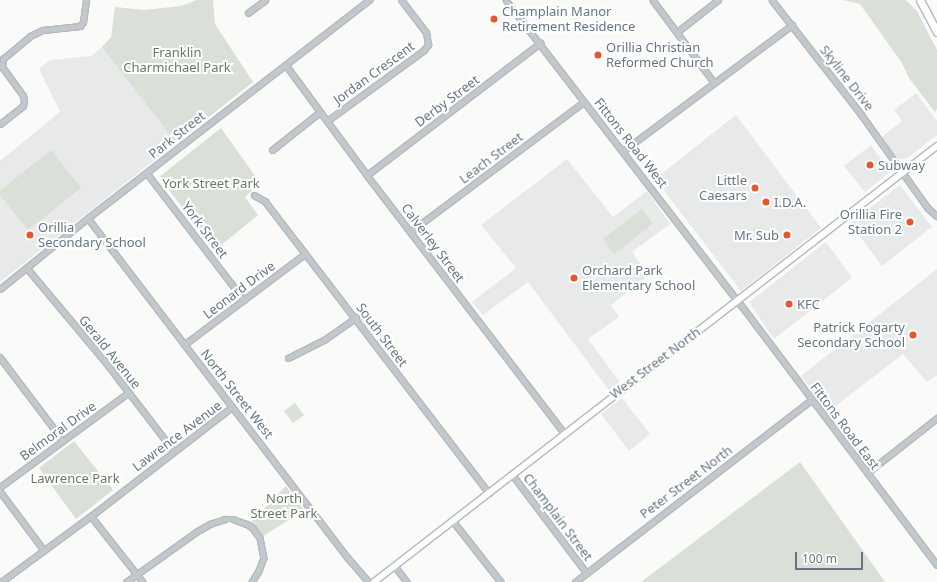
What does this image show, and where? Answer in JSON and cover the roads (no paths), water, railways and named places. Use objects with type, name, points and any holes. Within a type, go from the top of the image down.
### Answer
[{"type":"highway","points":[[920,0],[937,32]]},
{"type":"main road","name":"West Street North","points":[[374,582],[902,171],[937,146]]},
{"type":"street","points":[[0,124],[23,106],[24,100],[23,96],[2,67],[3,59],[30,36],[43,30],[80,26],[83,22],[86,0]]},
{"type":"street","points":[[248,13],[265,0]]},
{"type":"street","name":"Park Street","points":[[0,289],[88,218],[286,65],[363,2],[369,0]]},
{"type":"street","name":"Jordan Crescent","points":[[327,121],[423,51],[428,45],[426,33],[401,0]]},
{"type":"street","name":"Fittons Road West","points":[[506,0],[737,300]]},
{"type":"street","points":[[677,32],[718,0]]},
{"type":"street","name":"Skyline Drive","points":[[772,0],[861,114],[928,208],[937,216]]},
{"type":"street","points":[[655,1],[714,82]]},
{"type":"street","points":[[623,150],[792,26]]},
{"type":"street","name":"Derby Street","points":[[367,175],[540,43]]},
{"type":"street","name":"Calverley Street","points":[[286,65],[410,232],[564,433]]},
{"type":"street","name":"Leach Street","points":[[410,232],[584,102]]},
{"type":"street","points":[[272,150],[320,112]]},
{"type":"street","name":"York Street","points":[[147,173],[244,300]]},
{"type":"street","name":"South Street","points":[[254,195],[265,201],[489,493]]},
{"type":"street","name":"North Street West","points":[[88,218],[232,407],[369,582]]},
{"type":"street","name":"Leonard Drive","points":[[185,344],[305,254]]},
{"type":"street","name":"Gerald Avenue","points":[[27,268],[108,365],[174,451]]},
{"type":"street","name":"Fittons Road East","points":[[737,300],[937,565]]},
{"type":"street","points":[[288,358],[324,340],[356,318]]},
{"type":"street","points":[[0,357],[53,427],[62,442]]},
{"type":"street","name":"Belmoral Drive","points":[[0,487],[128,393]]},
{"type":"street","name":"Peter Street North","points":[[575,582],[811,400]]},
{"type":"street","name":"Lawrence Avenue","points":[[1,582],[91,516],[232,407]]},
{"type":"street","points":[[867,473],[937,418]]},
{"type":"street","name":"Champlain Street","points":[[512,474],[586,573]]},
{"type":"street","points":[[0,491],[44,550]]},
{"type":"street","points":[[91,516],[142,582]]},
{"type":"street","points":[[126,582],[203,528],[217,521],[229,519],[239,521],[253,528],[263,545],[262,564],[252,582]]},
{"type":"street","points":[[453,521],[501,582]]},
{"type":"street","points":[[395,566],[407,582]]},
{"type":"place","name":"Champlain Manor Retirement Residence","points":[[494,19]]},
{"type":"place","name":"Orillia Christian Reformed Church","points":[[598,55]]},
{"type":"place","name":"Subway","points":[[870,165]]},
{"type":"place","name":"Little Caesars","points":[[755,188]]},
{"type":"place","name":"I.D.A.","points":[[766,202]]},
{"type":"place","name":"Orillia Fire Station 2","points":[[910,222]]},
{"type":"place","name":"Orillia Secondary School","points":[[30,235]]},
{"type":"place","name":"Mr. Sub","points":[[787,235]]},
{"type":"place","name":"Orchard Park Elementary School","points":[[574,278]]},
{"type":"place","name":"KFC","points":[[789,304]]},
{"type":"place","name":"Patrick Fogarty Secondary School","points":[[913,335]]},
{"type":"park label","name":"Franklin Charmichael Park","points":[[177,60]]},
{"type":"park label","name":"York Street Park","points":[[211,183]]},
{"type":"park label","name":"Lawrence Park","points":[[75,478]]},
{"type":"park label","name":"North Street Park","points":[[284,506]]}]
